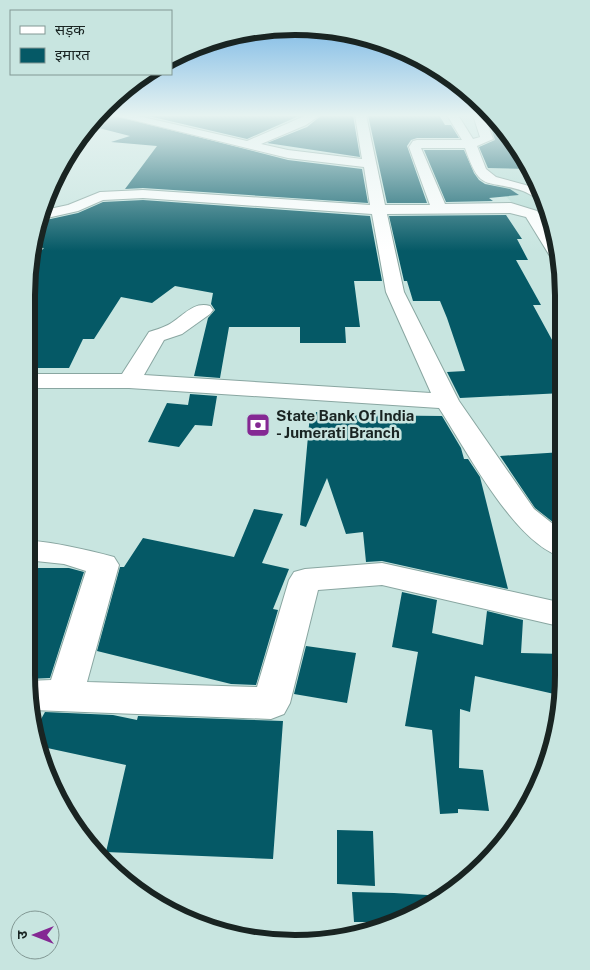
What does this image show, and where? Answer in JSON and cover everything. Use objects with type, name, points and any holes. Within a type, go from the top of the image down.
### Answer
[{"type":"street","points":[[338,160],[368,164]]},
{"type":"street","points":[[367,160],[395,292],[448,401],[524,516],[555,541]]},
{"type":"street","points":[[420,160],[439,209]]},
{"type":"street","points":[[476,160],[480,171],[491,180],[532,190]]},
{"type":"street","points":[[480,171],[515,171]]},
{"type":"street","points":[[48,214],[73,208],[100,196],[142,194],[378,210],[510,208],[524,210],[532,214],[549,242]]},
{"type":"street","points":[[129,381],[156,336],[176,330],[202,310]]},
{"type":"street","points":[[35,381],[129,381],[448,401]]},
{"type":"street","points":[[35,551],[64,554],[103,565],[65,696]]},
{"type":"street","points":[[36,695],[271,703],[305,580],[382,574],[555,613]]},
{"type":"shaded area","points":[[486,160],[517,160],[528,180],[541,211],[551,249],[490,177],[482,171]]},
{"type":"building","points":[[146,160],[290,160],[362,169],[368,203],[143,188],[125,189]]},
{"type":"building","points":[[378,160],[412,160],[427,203],[387,203]]},
{"type":"building","points":[[428,160],[468,160],[479,180],[485,184],[510,189],[519,195],[489,198],[493,201],[446,202]]},
{"type":"building","points":[[485,160],[517,160],[522,169],[488,168]]},
{"type":"building","points":[[143,200],[370,216],[382,281],[354,281],[360,327],[345,327],[346,343],[300,343],[300,327],[229,327],[220,378],[194,376],[208,318],[215,310],[211,304],[213,293],[175,286],[152,303],[121,297],[94,339],[83,339],[69,368],[35,368],[37,261],[38,254],[44,248],[39,248],[46,220],[78,213],[103,202]]},
{"type":"building","points":[[506,215],[522,239],[517,239],[528,260],[516,260],[541,305],[533,305],[555,345],[555,393],[460,398],[447,372],[465,371],[447,318],[440,301],[413,301],[407,281],[404,281],[389,216]]},
{"type":"building","points":[[190,394],[217,396],[212,426],[195,425],[179,447],[148,442],[167,403],[188,405]]},
{"type":"building","points":[[316,412],[344,412],[344,415],[442,416],[461,448],[464,459],[468,459],[480,477],[508,589],[382,561],[366,562],[363,532],[346,534],[327,478],[306,527],[300,525],[310,414],[315,415]]},
{"type":"building","points":[[555,453],[555,524],[535,508],[500,456]]},
{"type":"building","points":[[254,509],[283,514],[262,563],[289,569],[273,609],[278,610],[256,685],[231,684],[97,651],[120,567],[124,567],[143,538],[234,557]]},
{"type":"building","points":[[35,568],[69,568],[84,572],[50,678],[35,679]]},
{"type":"building","points":[[402,592],[437,600],[432,633],[483,645],[487,611],[523,620],[521,653],[555,654],[554,694],[475,676],[470,712],[460,709],[459,768],[483,770],[489,811],[458,809],[458,813],[440,814],[432,730],[405,726],[418,652],[392,647]]},
{"type":"building","points":[[306,646],[356,653],[347,703],[294,694]]},
{"type":"building","points":[[45,712],[113,715],[137,720],[138,716],[283,721],[273,859],[106,852],[126,765],[46,748],[39,722]]},
{"type":"building","points":[[337,830],[373,831],[375,886],[337,884]]},
{"type":"building","points":[[352,892],[432,895],[410,908],[379,921],[354,922]]},
{"type":"place","name":"State Bank Of India - Jumerati Branch","points":[[258,425]]}]
